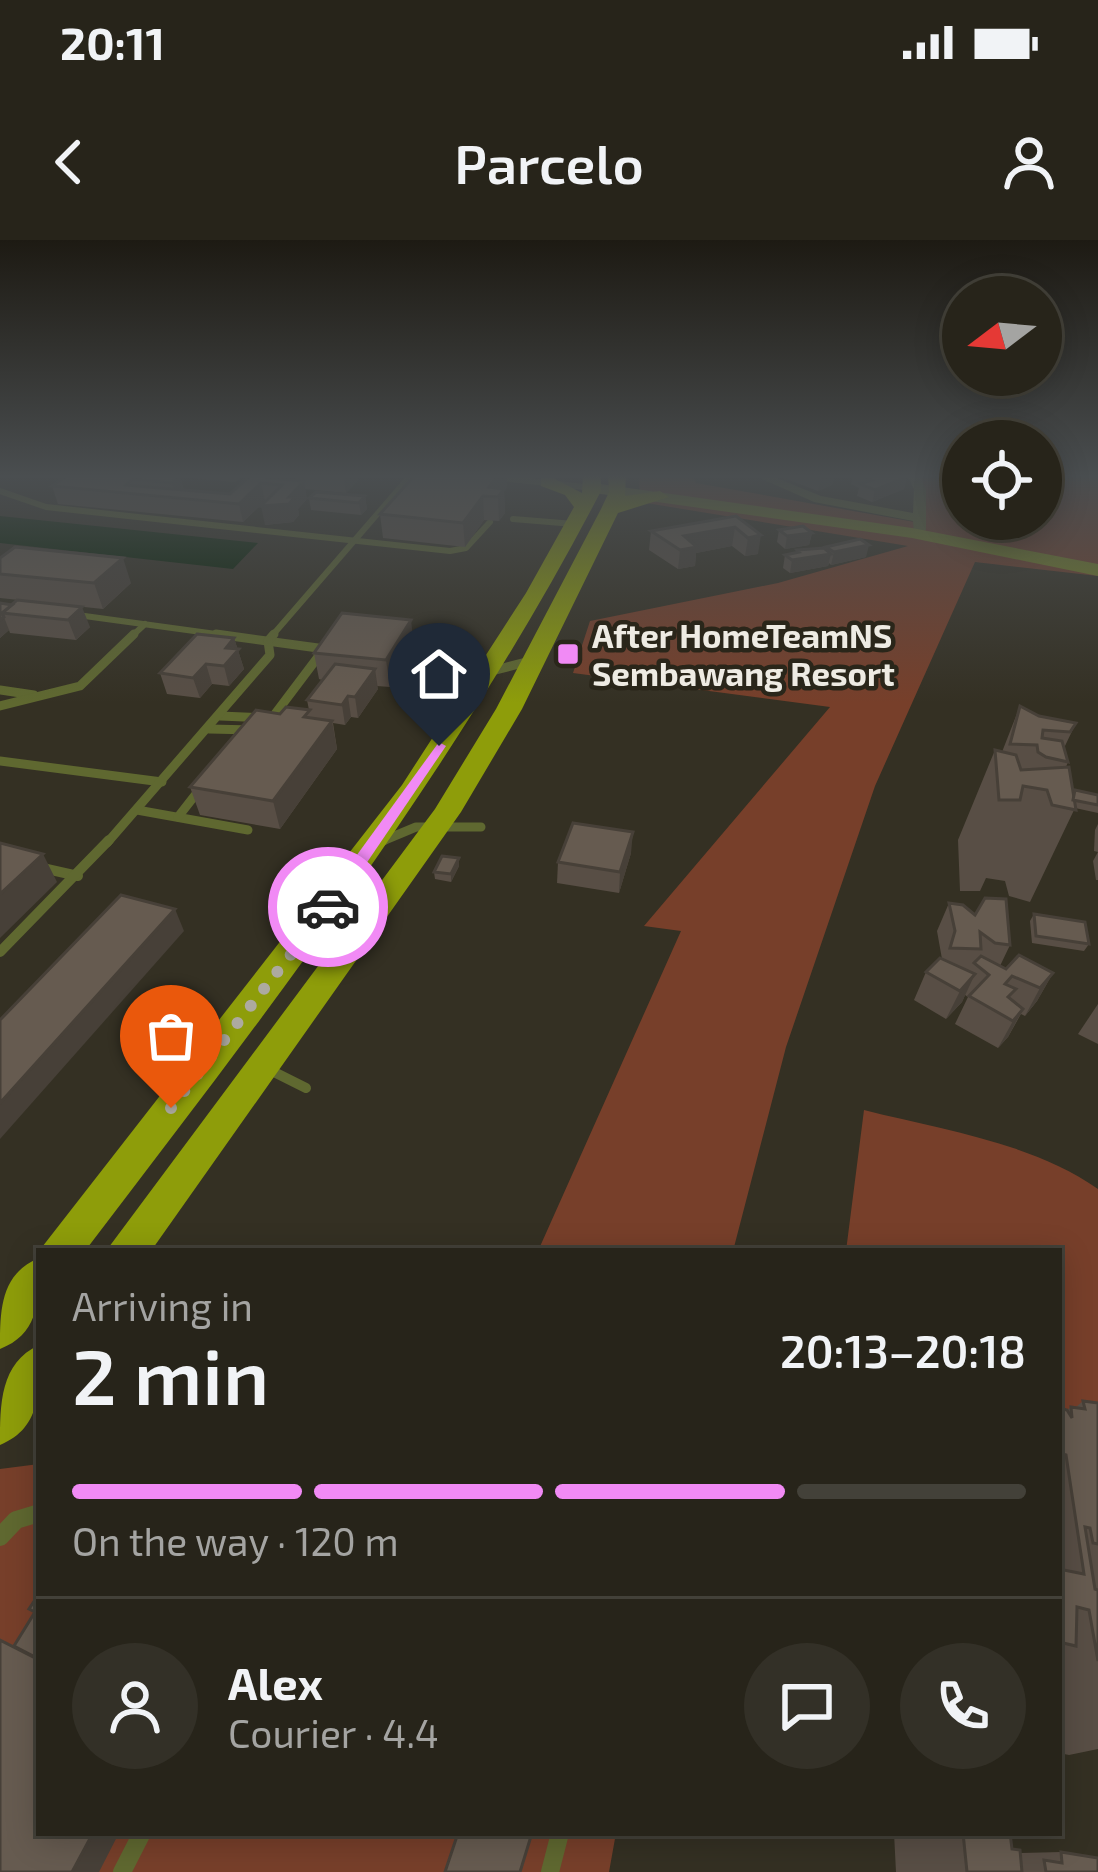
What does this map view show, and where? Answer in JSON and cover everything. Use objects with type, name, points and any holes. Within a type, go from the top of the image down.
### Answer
[{"type":"main road","points":[[129,1248],[437,826],[500,688],[534,597],[558,551]]},
{"type":"main road","points":[[62,1248],[365,855],[500,688],[536,656],[588,551]]},
{"type":"main road","points":[[1021,551],[1098,570]]},
{"type":"main road","points":[[534,597],[555,596],[574,581]]},
{"type":"main road","points":[[0,1328],[36,1282]]},
{"type":"main road","points":[[0,1421],[25,1377]]},
{"type":"lane","points":[[340,551],[341,555]]},
{"type":"lane","points":[[0,952],[78,876],[209,729],[270,655],[268,640],[344,551]]},
{"type":"lane","points":[[62,614],[318,648],[318,657],[272,718],[220,716]]},
{"type":"lane","points":[[0,706],[47,698],[80,686],[145,624]]},
{"type":"lane","points":[[415,663],[500,688],[536,656]]},
{"type":"lane","points":[[0,690],[47,698]]},
{"type":"lane","points":[[209,729],[270,730]]},
{"type":"lane","points":[[232,747],[245,730]]},
{"type":"lane","points":[[0,760],[162,782]]},
{"type":"lane","points":[[178,818],[205,782]]},
{"type":"lane","points":[[137,810],[248,830]]},
{"type":"lane","points":[[365,855],[401,829],[481,827]]},
{"type":"lane","points":[[20,862],[78,876]]},
{"type":"lane","points":[[262,1066],[306,1088]]},
{"type":"lane","points":[[0,1537],[16,1520],[36,1514]]},
{"type":"lane","points":[[122,1872],[140,1836]]},
{"type":"lane","points":[[550,1872],[559,1836]]},
{"type":"shaded area","points":[[73,551],[250,551],[233,569]]},
{"type":"shaded area","points":[[890,551],[1098,551],[1098,576],[975,562],[875,786],[786,1047],[734,1248],[539,1248],[681,931],[644,926],[830,707],[573,673],[590,621],[778,583]]},
{"type":"shaded area","points":[[864,1110],[1015,1149],[1098,1189],[1098,1443],[1062,1436],[1062,1248],[846,1248]]},
{"type":"shaded area","points":[[36,1464],[36,1836],[615,1836],[609,1872],[0,1872],[0,1469]]},
{"type":"building","points":[[9,551],[56,551],[123,558],[94,583],[0,574],[0,558]]},
{"type":"building","points":[[831,554],[792,560],[785,555]]},
{"type":"building","points":[[17,600],[82,607],[68,620],[2,613]]},
{"type":"building","points":[[342,613],[411,620],[386,660],[314,653]]},
{"type":"building","points":[[197,634],[234,638],[226,648],[239,649],[224,666],[206,664],[193,678],[160,673]]},
{"type":"building","points":[[335,664],[375,669],[355,697],[348,696],[342,705],[307,700]]},
{"type":"building","points":[[1020,706],[1039,716],[1076,723],[1070,732],[1043,730],[1042,738],[1062,741],[1068,762],[1046,757],[1037,745],[1010,744]]},
{"type":"building","points":[[286,707],[310,710],[304,717],[332,721],[273,801],[190,787],[256,710],[280,714]]},
{"type":"building","points":[[995,750],[1016,755],[1021,770],[1069,767],[1076,810],[1052,805],[1047,790],[1023,786],[1020,800],[999,800]]},
{"type":"building","points":[[1075,790],[1098,795],[1098,805],[1073,800]]},
{"type":"building","points":[[573,823],[633,832],[620,872],[558,862]]},
{"type":"building","points":[[0,843],[43,854],[0,894]]},
{"type":"building","points":[[442,856],[459,858],[451,874],[434,872]]},
{"type":"building","points":[[121,895],[175,909],[0,1103],[0,1020]]},
{"type":"building","points":[[985,898],[1006,899],[1010,945],[995,943],[980,932],[981,949],[950,948],[955,931],[949,903],[963,905],[975,915]]},
{"type":"building","points":[[1034,914],[1085,922],[1089,944],[1036,936]]},
{"type":"building","points":[[1019,955],[1053,973],[1040,988],[1012,976],[1005,984],[1016,989],[1008,997],[1023,1009],[1013,1021],[969,996],[989,975],[974,963],[981,956],[1006,969]]},
{"type":"building","points":[[940,958],[975,974],[960,991],[926,972]]},
{"type":"building","points":[[1083,1401],[1098,1403],[1098,1544],[1085,1527],[1098,1590],[1098,1661],[1089,1610],[1077,1607],[1076,1646],[1062,1643],[1062,1570],[1084,1574],[1066,1455],[1062,1454],[1062,1409],[1072,1418],[1071,1407],[1085,1409]]},
{"type":"building","points":[[35,1612],[36,1612],[36,1657],[14,1646]]},
{"type":"building","points":[[0,1640],[36,1658],[36,1836],[91,1836],[72,1872],[0,1872]]},
{"type":"building","points":[[457,1836],[531,1836],[520,1872],[445,1872]]},
{"type":"building","points":[[963,1836],[1010,1836],[1012,1849],[1020,1850],[1022,1872],[967,1872]]},
{"type":"building","points":[[1061,1852],[1098,1858],[1098,1872],[1046,1872],[1044,1860],[1062,1863]]},
{"type":"way so far","points":[[171,1108],[328,907]]},
{"type":"place","name":"After HomeTeamNS Sembawang Resort","points":[[568,654]]},
{"type":"route","points":[[328,907],[439,746]]}]
